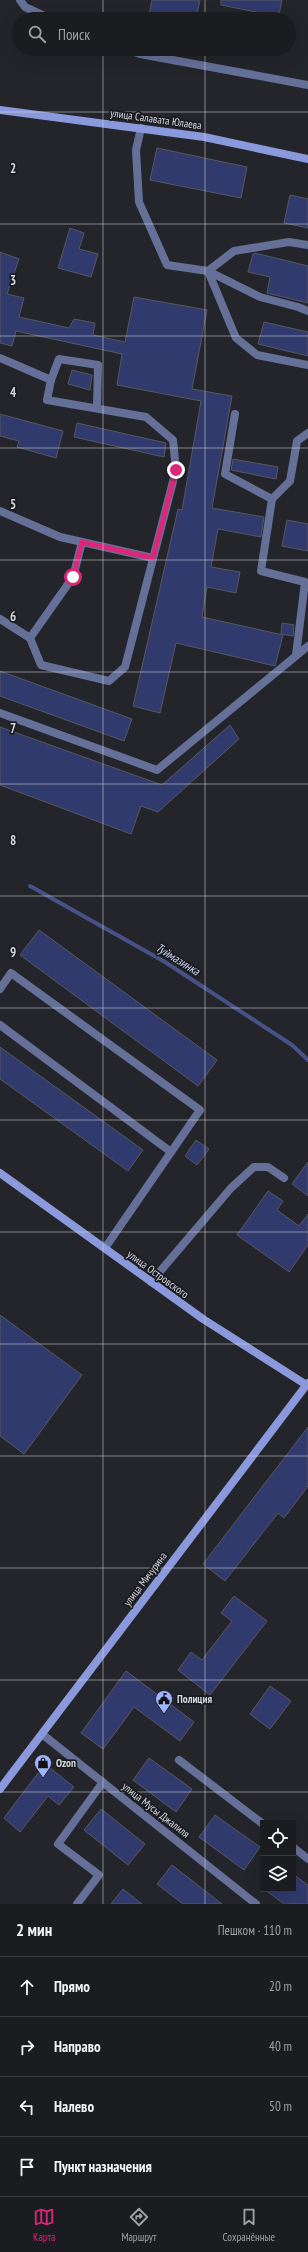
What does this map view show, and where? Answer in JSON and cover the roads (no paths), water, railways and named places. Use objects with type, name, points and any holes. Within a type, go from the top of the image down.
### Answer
[{"type":"street","points":[[20,0],[25,7],[36,12]]},
{"type":"street","points":[[151,56],[308,85]]},
{"type":"street","name":"улица Салавата Юлаева","points":[[0,110],[204,137],[308,159]]},
{"type":"street","points":[[140,128],[136,150],[139,202],[167,265],[208,271],[260,297],[308,311]]},
{"type":"street","points":[[208,271],[234,251],[289,242],[308,245]]},
{"type":"street","points":[[208,271],[236,338],[257,355],[308,365]]},
{"type":"street","points":[[0,358],[51,380]]},
{"type":"street","points":[[0,619],[30,638],[41,665],[108,681],[125,667],[176,470],[173,440],[146,417],[47,400],[51,380],[59,359],[98,365],[97,408]]},
{"type":"street","points":[[235,414],[225,474],[272,499]]},
{"type":"street","points":[[296,655],[305,582],[260,570],[272,499],[290,481],[297,441],[308,433]]},
{"type":"street","points":[[0,511],[60,537],[153,558]]},
{"type":"street","points":[[30,638],[73,577],[82,542]]},
{"type":"street","points":[[0,713],[157,770],[308,646]]},
{"type":"street","points":[[0,989],[11,973],[200,1110],[105,1248]]},
{"type":"street","points":[[0,1025],[172,1152]]},
{"type":"street","points":[[151,1282],[231,1188],[254,1167],[268,1167],[284,1178]]},
{"type":"street","name":"улица Островского","points":[[0,1173],[203,1319],[307,1385]]},
{"type":"street","name":"улица Мичурина","points":[[0,1789],[307,1385]]},
{"type":"street","name":"улица Мусы Джалиля","points":[[42,1734],[256,1904]]},
{"type":"street","points":[[179,1760],[260,1822]]},
{"type":"street","points":[[77,1904],[99,1875],[58,1844],[103,1782]]},
{"type":"street","points":[[296,1849],[308,1859]]},
{"type":"waterway","name":"Туймазинка","points":[[30,886],[165,962],[292,1045],[308,1060]]},
{"type":"place","name":"Полиция","points":[[164,1714]]},
{"type":"place","name":"Ozon","points":[[43,1778]]}]
